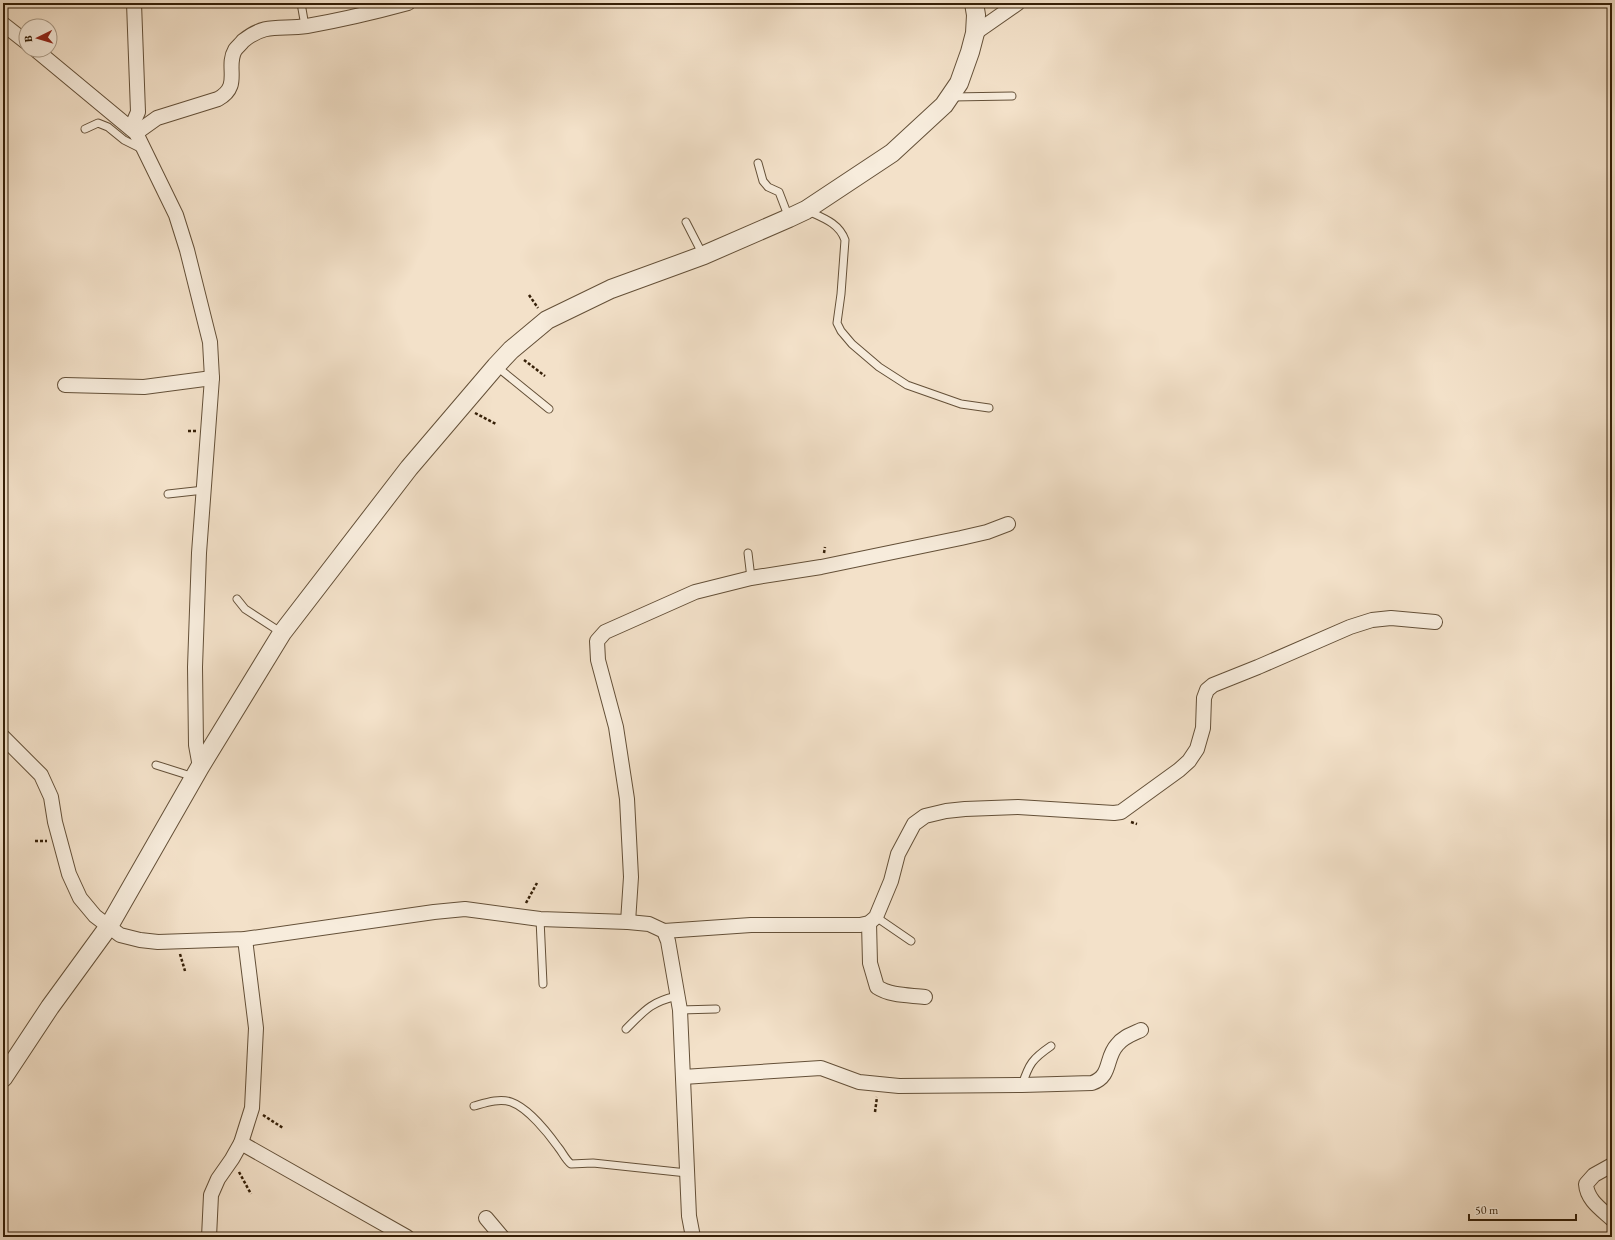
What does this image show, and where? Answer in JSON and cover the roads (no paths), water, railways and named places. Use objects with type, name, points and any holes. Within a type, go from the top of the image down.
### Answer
[{"type":"street","points":[[134,3],[138,112],[134,130]]},
{"type":"street","points":[[134,130],[157,118],[224,96],[230,88],[232,58],[235,50],[257,31],[281,26],[305,26],[372,8],[408,3]]},
{"type":"street","points":[[3,1078],[50,1007],[109,926],[197,772],[282,633],[409,468],[496,366],[511,350],[547,320],[611,289],[704,255],[806,210],[892,153],[944,105],[959,83],[975,33],[976,15],[974,3]]},
{"type":"street","points":[[975,33],[1018,3]]},
{"type":"street","points":[[4,28],[18,37]]},
{"type":"street","points":[[46,58],[134,130],[147,152],[176,215],[187,250],[210,342],[212,378],[205,490],[199,553],[195,667],[197,772]]},
{"type":"street","points":[[65,385],[144,387],[212,378]]},
{"type":"street","points":[[628,922],[631,877],[628,799],[616,726],[598,660],[597,641],[605,632],[695,592],[751,578],[821,567],[987,532],[1008,524]]},
{"type":"street","points":[[925,997],[885,992],[877,987],[870,962],[872,920],[892,881],[898,854],[914,824],[925,816],[946,811],[965,809],[1018,807],[1114,813],[1121,812],[1189,761],[1197,749],[1203,728],[1204,698],[1207,690],[1213,685],[1350,626],[1372,620],[1391,618],[1435,622]]},
{"type":"street","points":[[3,737],[41,775],[51,797],[55,822],[69,874],[80,898],[95,916],[120,935],[140,940],[176,942],[245,939],[434,912],[465,909],[540,919],[649,924],[664,931],[751,925],[860,925],[872,920]]},
{"type":"street","points":[[664,931],[668,941],[679,1003],[689,1216],[693,1237]]},
{"type":"street","points":[[209,1237],[211,1195],[218,1179],[232,1159],[241,1142],[252,1108],[256,1028],[245,939]]},
{"type":"street","points":[[683,1076],[821,1068],[859,1082],[898,1086],[1092,1083],[1100,1080],[1106,1072],[1116,1045],[1127,1036],[1141,1030]]},
{"type":"street","points":[[241,1142],[407,1237]]},
{"type":"street","points":[[1612,1165],[1594,1175],[1586,1184],[1589,1197],[1612,1219]]},
{"type":"street","points":[[486,1218],[502,1237]]},
{"type":"lane","points":[[301,3],[305,26]]},
{"type":"lane","points":[[950,97],[1012,96]]},
{"type":"lane","points":[[85,129],[98,123],[108,127],[124,140],[147,152]]},
{"type":"lane","points":[[758,163],[763,181],[768,187],[779,192],[789,218]]},
{"type":"lane","points":[[806,210],[835,224],[842,232],[845,240],[837,323],[840,331],[852,344],[879,367],[907,385],[961,404],[989,408]]},
{"type":"lane","points":[[686,222],[704,255]]},
{"type":"lane","points":[[496,366],[549,409]]},
{"type":"lane","points":[[168,494],[205,490]]},
{"type":"lane","points":[[748,553],[751,578]]},
{"type":"lane","points":[[237,598],[245,609],[282,633]]},
{"type":"lane","points":[[156,765],[197,772]]},
{"type":"lane","points":[[540,919],[543,984]]},
{"type":"lane","points":[[872,920],[911,941]]},
{"type":"lane","points":[[626,1029],[646,1009],[661,1000],[716,1009]]},
{"type":"lane","points":[[1022,1085],[1028,1068],[1035,1057],[1051,1046]]},
{"type":"lane","points":[[474,1106],[494,1101],[510,1102],[527,1112],[546,1131],[560,1148],[565,1160],[571,1164],[593,1163],[687,1173]]}]
